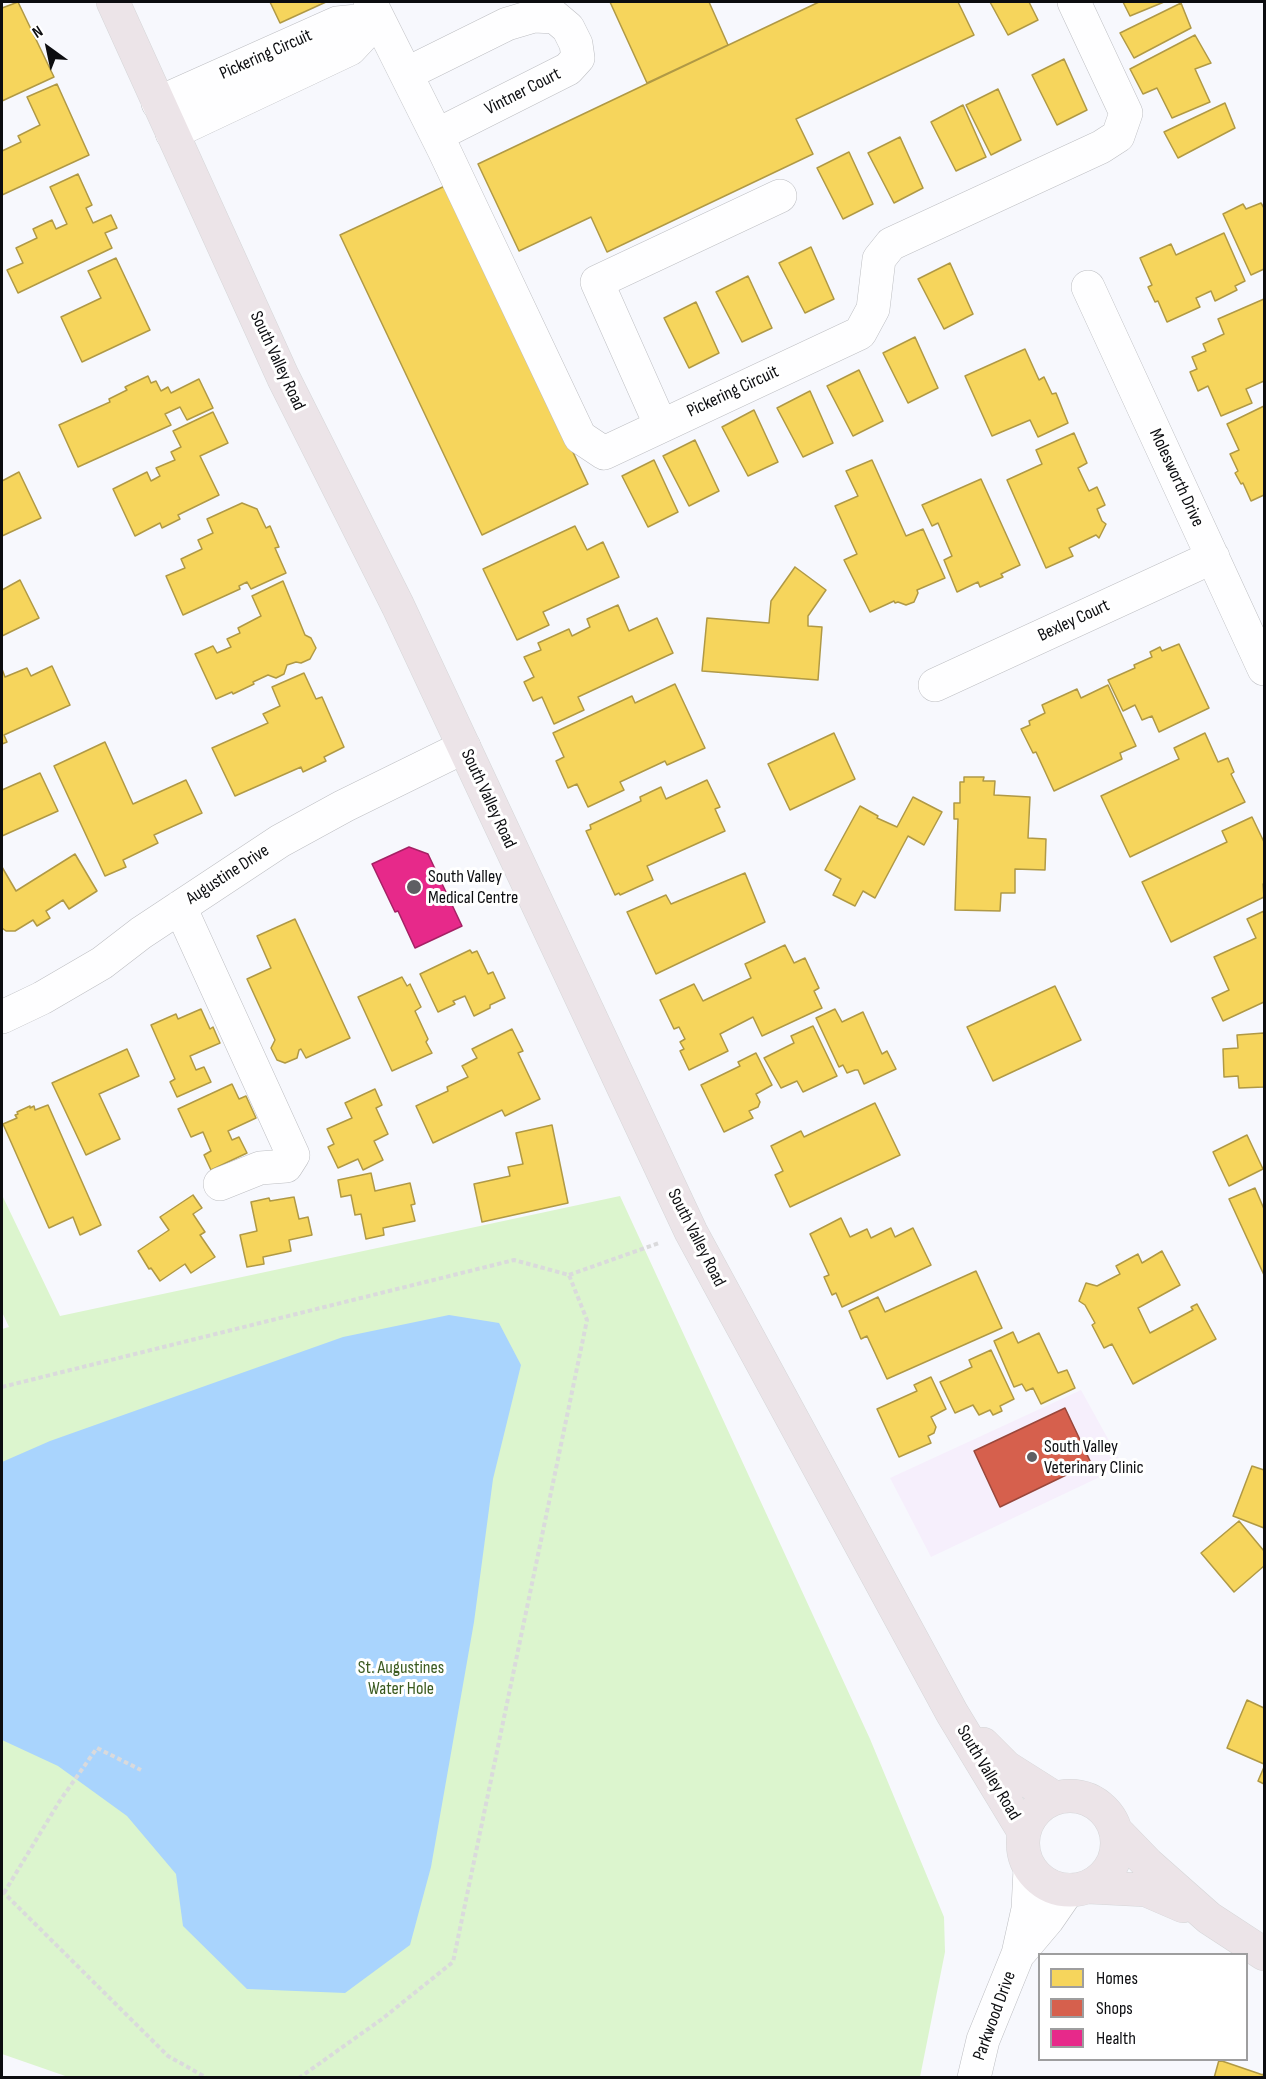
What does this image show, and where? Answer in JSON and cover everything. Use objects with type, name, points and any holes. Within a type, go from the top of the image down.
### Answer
[{"type":"main road","name":"South Valley Road","points":[[113,2],[283,377],[393,596],[691,1232],[952,1713],[1024,1832]]},
{"type":"main road","name":"South Valley Road","points":[[952,1713],[1006,1767],[1055,1798],[1034,1812],[1024,1832],[1024,1852],[1030,1869]]},
{"type":"main road","points":[[1055,1798],[1070,1796],[1085,1798],[1096,1803],[1108,1814],[1116,1831],[1118,1847],[1114,1861],[1104,1876],[1078,1888]]},
{"type":"main road","points":[[1116,1831],[1148,1864],[1209,1918],[1264,1954]]},
{"type":"main road","points":[[1030,1869],[1041,1880],[1053,1887],[1146,1890],[1209,1918]]},
{"type":"street","name":"Pickering Circuit","points":[[374,10],[437,135],[580,437],[604,453],[860,333],[873,309],[879,259],[891,244],[1101,147],[1118,136],[1126,113],[1074,2]]},
{"type":"street","name":"Pickering Circuit","points":[[158,103],[338,23],[374,10]]},
{"type":"street","name":"Pickering Circuit","points":[[172,133],[350,49],[374,10]]},
{"type":"street","name":"Vintner Court","points":[[406,74],[507,24],[534,16],[555,17],[568,27],[576,44],[578,58],[568,69],[437,135]]},
{"type":"street","points":[[661,426],[597,282],[780,196]]},
{"type":"street","name":"Molesworth Drive","points":[[1088,286],[1264,669]]},
{"type":"street","name":"Bexley Court","points":[[935,685],[1213,557]]},
{"type":"street","name":"Augustine Drive","points":[[2,1017],[42,998],[102,963],[141,933],[280,841],[344,806],[464,747]]},
{"type":"street","points":[[180,907],[293,1155],[286,1166],[260,1168],[220,1184]]},
{"type":"street","name":"Parkwood Drive","points":[[974,2078],[984,2040],[1018,1954],[1028,1909],[1030,1869]]},
{"type":"street","name":"Parkwood Drive","points":[[1018,1954],[1078,1888]]},
{"type":"path","points":[[2,1387],[514,1260],[569,1275],[691,1232]]},
{"type":"path","points":[[299,2078],[382,2019],[453,1962],[587,1320],[569,1275]]},
{"type":"path","points":[[141,1770],[97,1748],[59,1802],[3,1892],[168,2056],[207,2078]]},
{"type":"shaded area","points":[[1081,1390],[1123,1466],[931,1557],[890,1478]]},
{"type":"green space","name":"St. Augustines Water Hole","points":[[2,1195],[60,1316],[620,1196],[870,1739],[944,1917],[945,1952],[920,2077],[71,2078],[2,2054],[2,1329],[9,1327],[2,1312]]},
{"type":"water","points":[[449,1315],[499,1323],[521,1365],[493,1479],[474,1622],[431,1867],[410,1945],[345,1993],[247,1989],[183,1926],[176,1874],[127,1816],[58,1766],[2,1740],[2,1462],[50,1441],[343,1337]]},
{"type":"building: Homes","points":[[18,2],[54,77],[2,101],[2,8]]},
{"type":"building: Homes","points":[[270,2],[326,2],[280,23]]},
{"type":"building: Homes","points":[[610,2],[709,2],[728,45],[647,83]]},
{"type":"building: Homes","points":[[819,2],[958,2],[974,35],[796,119],[813,154],[607,252],[591,217],[519,251],[478,164]]},
{"type":"building: Homes","points":[[990,2],[1029,2],[1038,20],[1008,35]]},
{"type":"building: Homes","points":[[1123,2],[1164,2],[1130,16]]},
{"type":"building: Homes","points":[[1181,3],[1191,28],[1134,58],[1120,33]]},
{"type":"building: Homes","points":[[1195,35],[1211,63],[1195,69],[1210,102],[1172,118],[1157,88],[1143,94],[1130,69]]},
{"type":"building: Homes","points":[[1064,59],[1087,110],[1057,125],[1032,75]]},
{"type":"building: Homes","points":[[57,84],[89,155],[2,195],[2,151],[21,142],[18,136],[40,125],[27,97]]},
{"type":"building: Homes","points":[[998,89],[1021,140],[991,155],[966,105]]},
{"type":"building: Homes","points":[[1225,103],[1235,128],[1178,158],[1164,132]]},
{"type":"building: Homes","points":[[963,105],[986,157],[956,171],[931,122]]},
{"type":"building: Homes","points":[[900,137],[923,188],[894,203],[868,153]]},
{"type":"building: Homes","points":[[849,152],[873,204],[843,219],[817,168]]},
{"type":"building: Homes","points":[[78,174],[92,205],[86,208],[93,223],[111,215],[117,228],[105,233],[112,248],[18,293],[7,270],[23,263],[16,248],[37,238],[33,229],[52,220],[56,229],[67,224],[50,187]]},
{"type":"building: Homes","points":[[447,185],[588,484],[482,535],[340,235]]},
{"type":"building: Homes","points":[[1261,203],[1264,208],[1264,269],[1251,275],[1223,214],[1243,204],[1246,209]]},
{"type":"building: Homes","points":[[1224,233],[1245,281],[1235,286],[1237,290],[1215,301],[1211,291],[1196,298],[1200,307],[1167,322],[1158,301],[1155,302],[1148,287],[1152,285],[1140,258],[1171,244],[1176,255]]},
{"type":"building: Homes","points":[[811,247],[834,299],[805,313],[779,263]]},
{"type":"building: Homes","points":[[116,258],[150,330],[82,362],[61,317],[101,298],[88,271]]},
{"type":"building: Homes","points":[[950,263],[973,314],[944,329],[918,279]]},
{"type":"building: Homes","points":[[748,276],[772,328],[742,342],[716,292]]},
{"type":"building: Homes","points":[[1264,299],[1264,381],[1246,389],[1252,403],[1221,416],[1208,386],[1198,391],[1190,372],[1197,369],[1192,357],[1206,351],[1203,344],[1224,334],[1218,319]]},
{"type":"building: Homes","points":[[696,302],[719,353],[689,368],[664,318]]},
{"type":"building: Homes","points":[[915,337],[938,388],[908,403],[883,353]]},
{"type":"building: Homes","points":[[1025,349],[1039,380],[1044,377],[1052,394],[1056,393],[1068,423],[1038,437],[1030,420],[992,436],[965,376]]},
{"type":"building: Homes","points":[[859,370],[883,421],[853,436],[827,386]]},
{"type":"building: Homes","points":[[148,376],[151,383],[156,381],[161,391],[168,387],[171,393],[199,379],[213,408],[187,420],[180,407],[165,414],[171,425],[78,467],[59,425],[110,402],[109,399],[127,390],[125,387]]},
{"type":"building: Homes","points":[[810,391],[833,443],[803,457],[777,408]]},
{"type":"building: Homes","points":[[1264,406],[1264,495],[1251,501],[1243,483],[1241,484],[1235,473],[1238,471],[1230,454],[1239,450],[1227,424]]},
{"type":"building: Homes","points":[[754,410],[778,462],[748,476],[722,427]]},
{"type":"building: Homes","points":[[213,412],[228,443],[200,456],[219,495],[178,515],[180,519],[162,528],[160,523],[135,536],[113,489],[147,472],[151,481],[160,476],[156,468],[175,460],[171,452],[181,447],[173,431]]},
{"type":"building: Homes","points":[[1074,433],[1087,463],[1078,468],[1089,491],[1097,487],[1105,505],[1097,509],[1102,521],[1106,524],[1099,538],[1096,535],[1069,548],[1073,556],[1046,568],[1007,480],[1042,464],[1036,450]]},
{"type":"building: Homes","points":[[695,440],[719,491],[689,506],[663,456]]},
{"type":"building: Homes","points":[[654,460],[678,512],[648,527],[622,476]]},
{"type":"building: Homes","points":[[872,460],[906,536],[923,529],[945,578],[917,590],[914,602],[906,605],[894,601],[870,612],[844,560],[857,554],[835,506],[858,496],[846,471]]},
{"type":"building: Homes","points":[[19,472],[41,518],[2,536],[2,481]]},
{"type":"building: Homes","points":[[981,479],[1020,565],[1001,574],[1003,577],[980,587],[978,582],[957,592],[944,560],[952,556],[938,523],[932,526],[922,505]]},
{"type":"building: Homes","points":[[242,503],[257,509],[266,528],[270,526],[279,547],[275,548],[286,573],[251,589],[247,582],[239,586],[240,589],[183,615],[166,576],[185,568],[181,559],[202,549],[198,540],[213,533],[207,519]]},
{"type":"building: Homes","points":[[575,526],[587,550],[603,542],[619,577],[543,612],[549,625],[517,640],[483,569]]},
{"type":"building: Homes","points":[[795,567],[826,590],[808,616],[808,626],[822,627],[818,680],[702,671],[707,618],[769,623],[771,601]]},
{"type":"building: Homes","points":[[20,580],[39,618],[2,636],[2,590]]},
{"type":"building: Homes","points":[[283,581],[305,635],[311,638],[316,648],[310,659],[287,665],[284,674],[276,678],[268,675],[233,694],[232,692],[216,699],[195,654],[213,646],[217,653],[231,647],[227,639],[240,633],[238,628],[261,616],[252,596]]},
{"type":"building: Homes","points":[[618,605],[629,631],[657,618],[673,653],[578,697],[584,710],[554,724],[542,697],[533,701],[524,682],[534,677],[524,657],[541,650],[538,643],[569,629],[572,636],[590,627],[587,619]]},
{"type":"building: Homes","points":[[1179,644],[1209,708],[1159,732],[1152,716],[1142,720],[1135,705],[1123,711],[1108,680],[1135,668],[1134,665],[1152,657],[1150,652],[1160,647],[1162,651]]},
{"type":"building: Homes","points":[[52,666],[70,705],[4,735],[7,742],[2,744],[2,669],[5,677],[27,668],[31,676]]},
{"type":"building: Homes","points":[[304,673],[316,699],[322,697],[344,747],[324,757],[326,761],[303,772],[301,767],[235,796],[212,748],[268,723],[263,714],[280,706],[272,687]]},
{"type":"building: Homes","points":[[675,684],[705,748],[667,765],[665,761],[620,782],[624,790],[588,807],[577,784],[568,788],[556,761],[564,757],[553,733],[632,696],[635,703]]},
{"type":"building: Homes","points":[[1108,685],[1136,746],[1120,753],[1122,759],[1054,791],[1036,752],[1033,753],[1021,729],[1030,725],[1029,721],[1045,713],[1042,705],[1077,689],[1081,698]]},
{"type":"building: Homes","points":[[834,733],[855,779],[790,810],[768,764]]},
{"type":"building: Homes","points":[[1205,733],[1218,762],[1228,758],[1234,772],[1231,774],[1245,802],[1130,857],[1101,796],[1179,759],[1174,748]]},
{"type":"building: Homes","points":[[105,742],[133,804],[186,780],[202,813],[154,835],[158,843],[123,860],[126,867],[105,876],[54,766]]},
{"type":"building: Homes","points":[[40,773],[58,811],[2,836],[2,790]]},
{"type":"building: Homes","points":[[964,777],[984,777],[983,781],[995,781],[994,795],[1030,797],[1028,838],[1046,839],[1045,870],[1015,869],[1015,893],[1001,893],[1000,911],[955,910],[958,819],[954,819],[954,803],[960,803],[960,782],[964,782]]},
{"type":"building: Homes","points":[[707,780],[720,807],[715,809],[725,831],[647,866],[653,880],[620,895],[619,893],[615,895],[586,831],[591,829],[590,825],[641,801],[640,797],[661,787],[666,799]]},
{"type":"building: Homes","points":[[913,797],[942,812],[924,845],[908,836],[875,898],[863,891],[855,906],[833,895],[841,879],[825,870],[860,806],[878,816],[877,818],[897,827]]},
{"type":"building: Homes","points":[[1252,817],[1264,842],[1264,897],[1171,942],[1142,882],[1227,842],[1222,831]]},
{"type":"building: Homes","points":[[75,854],[97,891],[69,909],[63,900],[46,911],[50,918],[37,926],[33,920],[15,931],[6,931],[2,928],[2,867],[16,891]]},
{"type":"building: Homes","points":[[745,873],[765,922],[656,974],[627,912],[666,895],[671,904]]},
{"type":"building: Homes","points":[[1264,911],[1264,1002],[1223,1021],[1212,998],[1229,990],[1214,957],[1256,938],[1247,919]]},
{"type":"building: Homes","points":[[295,919],[350,1038],[306,1058],[301,1049],[297,1058],[285,1063],[277,1060],[271,1048],[275,1040],[247,979],[271,968],[257,936]]},
{"type":"building: Homes","points":[[785,945],[794,963],[805,958],[819,988],[814,991],[822,1008],[762,1036],[753,1017],[720,1034],[728,1051],[689,1070],[680,1051],[684,1049],[680,1042],[685,1039],[679,1027],[674,1029],[660,1000],[694,984],[703,1001],[751,978],[745,964]]},
{"type":"building: Homes","points":[[470,950],[472,953],[477,951],[488,974],[493,972],[505,998],[474,1016],[465,996],[453,1001],[455,1004],[438,1012],[420,974]]},
{"type":"building: Homes","points":[[402,977],[407,986],[410,984],[421,1007],[415,1011],[432,1053],[392,1071],[358,997]]},
{"type":"building: Homes","points":[[1055,986],[1081,1040],[993,1081],[967,1027]]},
{"type":"building: Homes","points":[[201,1009],[210,1029],[213,1027],[220,1043],[190,1056],[196,1070],[204,1067],[211,1082],[177,1097],[170,1082],[175,1079],[151,1025],[176,1014],[178,1019]]},
{"type":"building: Homes","points":[[835,1009],[842,1022],[863,1012],[882,1054],[887,1051],[896,1069],[864,1084],[858,1070],[847,1073],[843,1065],[839,1067],[816,1018]]},
{"type":"building: Homes","points":[[813,1026],[837,1076],[803,1092],[797,1081],[781,1088],[764,1058],[794,1043],[791,1036]]},
{"type":"building: Homes","points":[[512,1029],[523,1051],[518,1053],[540,1099],[505,1116],[502,1110],[433,1143],[416,1106],[448,1091],[447,1087],[468,1077],[462,1066],[477,1058],[472,1049]]},
{"type":"building: Homes","points":[[1264,1033],[1264,1087],[1239,1088],[1238,1076],[1224,1077],[1223,1049],[1238,1048],[1237,1035]]},
{"type":"building: Homes","points":[[127,1049],[139,1076],[99,1094],[120,1139],[86,1155],[52,1083]]},
{"type":"building: Homes","points":[[756,1053],[772,1085],[756,1094],[760,1102],[758,1107],[749,1111],[753,1118],[724,1132],[701,1085],[740,1066],[738,1062]]},
{"type":"building: Homes","points":[[232,1084],[239,1099],[246,1096],[256,1118],[228,1131],[232,1140],[239,1137],[247,1153],[211,1170],[204,1155],[211,1151],[203,1132],[191,1137],[178,1109]]},
{"type":"building: Homes","points":[[375,1089],[382,1105],[376,1108],[388,1134],[374,1141],[383,1160],[363,1170],[358,1159],[338,1168],[328,1147],[334,1144],[327,1129],[352,1118],[345,1103]]},
{"type":"building: Homes","points":[[875,1103],[900,1155],[790,1207],[775,1175],[783,1171],[771,1146],[801,1131],[804,1137]]},
{"type":"building: Homes","points":[[48,1105],[101,1225],[80,1235],[73,1217],[49,1228],[3,1124],[17,1118],[15,1115],[18,1114],[17,1112],[30,1106],[30,1108],[34,1106],[35,1110]]},
{"type":"building: Homes","points":[[552,1125],[568,1203],[482,1222],[474,1184],[510,1176],[508,1167],[523,1164],[516,1133]]},
{"type":"building: Homes","points":[[1247,1135],[1263,1169],[1229,1186],[1213,1152]]},
{"type":"building: Homes","points":[[371,1173],[375,1191],[410,1183],[415,1204],[411,1205],[415,1221],[383,1228],[384,1235],[366,1239],[361,1214],[355,1215],[351,1195],[341,1197],[338,1180]]},
{"type":"building: Homes","points":[[1255,1188],[1264,1209],[1264,1275],[1229,1199]]},
{"type":"building: Homes","points":[[193,1195],[202,1208],[193,1214],[205,1232],[200,1235],[215,1257],[191,1273],[185,1264],[160,1281],[138,1251],[169,1230],[160,1217]]},
{"type":"building: Homes","points":[[294,1197],[299,1219],[308,1217],[312,1235],[289,1240],[291,1251],[263,1257],[264,1264],[247,1267],[240,1235],[257,1231],[251,1202],[269,1198],[270,1201]]},
{"type":"building: Homes","points":[[841,1218],[850,1237],[867,1229],[871,1238],[891,1228],[895,1237],[913,1228],[931,1265],[842,1307],[836,1293],[832,1295],[824,1277],[829,1275],[810,1234]]},
{"type":"building: Homes","points":[[1162,1251],[1180,1285],[1138,1308],[1150,1333],[1193,1310],[1191,1307],[1197,1304],[1216,1339],[1133,1384],[1112,1344],[1104,1348],[1092,1325],[1095,1323],[1085,1305],[1079,1301],[1086,1283],[1097,1286],[1120,1274],[1116,1266],[1138,1254],[1142,1263]]},
{"type":"building: Homes","points":[[976,1271],[1002,1328],[887,1379],[867,1336],[861,1339],[849,1311],[878,1297],[885,1312]]},
{"type":"building: Homes","points":[[1013,1332],[1018,1343],[1039,1333],[1058,1373],[1067,1370],[1075,1388],[1041,1404],[1033,1388],[1026,1391],[1022,1384],[1014,1387],[994,1341]]},
{"type":"building: Homes","points":[[991,1350],[1014,1399],[1000,1406],[1002,1411],[993,1415],[990,1410],[979,1415],[973,1405],[955,1413],[940,1382],[972,1367],[969,1360]]},
{"type":"building: Homes","points":[[931,1377],[946,1409],[931,1417],[936,1427],[934,1433],[928,1436],[931,1443],[899,1457],[877,1409],[917,1391],[914,1385]]},
{"type":"building: Homes","points":[[1252,1466],[1264,1470],[1264,1528],[1233,1516]]},
{"type":"building: Homes","points":[[1239,1521],[1264,1551],[1264,1566],[1234,1592],[1201,1553]]},
{"type":"building: Homes","points":[[1247,1700],[1264,1708],[1264,1764],[1227,1748]]},
{"type":"building: Homes","points":[[1264,1767],[1264,1784],[1258,1781]]},
{"type":"building: Homes","points":[[1219,2061],[1263,2075],[1264,2072],[1264,2078],[1214,2078]]},
{"type":"building: Shops","name":"South Valley Veterinary Clinic","points":[[1065,1408],[1091,1463],[1000,1507],[974,1451]]},
{"type":"building: Health","name":"South Valley Medical Centre","points":[[409,847],[428,854],[462,926],[415,948],[372,864]]},
{"type":"place","name":"South Valley Medical Centre","points":[[414,887]]},
{"type":"place","name":"South Valley Veterinary Clinic","points":[[1032,1457]]}]
